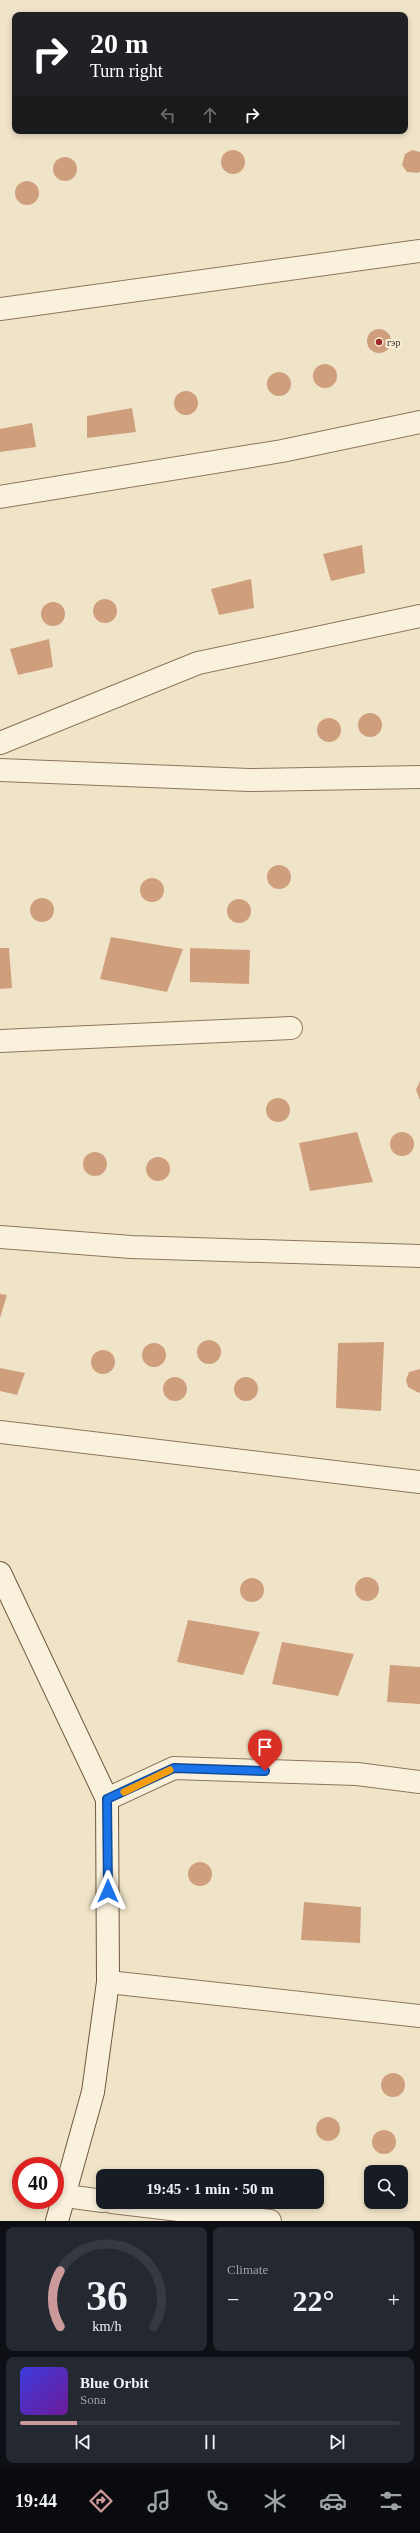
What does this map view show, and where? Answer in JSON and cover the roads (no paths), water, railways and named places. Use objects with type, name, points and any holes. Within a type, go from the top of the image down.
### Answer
[{"type":"street","points":[[0,309],[420,251]]},
{"type":"street","points":[[0,497],[282,451],[420,422]]},
{"type":"street","points":[[0,743],[198,663],[420,616]]},
{"type":"street","points":[[0,770],[249,780],[420,777]]},
{"type":"street","points":[[0,1042],[291,1028]]},
{"type":"street","points":[[0,1237],[131,1247],[420,1256]]},
{"type":"street","points":[[0,1432],[420,1482]]},
{"type":"street","points":[[0,1573],[107,1799],[108,1982],[93,2092],[66,2196],[57,2221]]},
{"type":"street","points":[[107,1799],[174,1768],[357,1774],[420,1782]]},
{"type":"street","points":[[108,1982],[420,2016]]},
{"type":"street","points":[[66,2196],[96,2200]]},
{"type":"street","points":[[170,2209],[270,2221]]},
{"type":"place","name":"гэр","points":[[379,342]]}]
